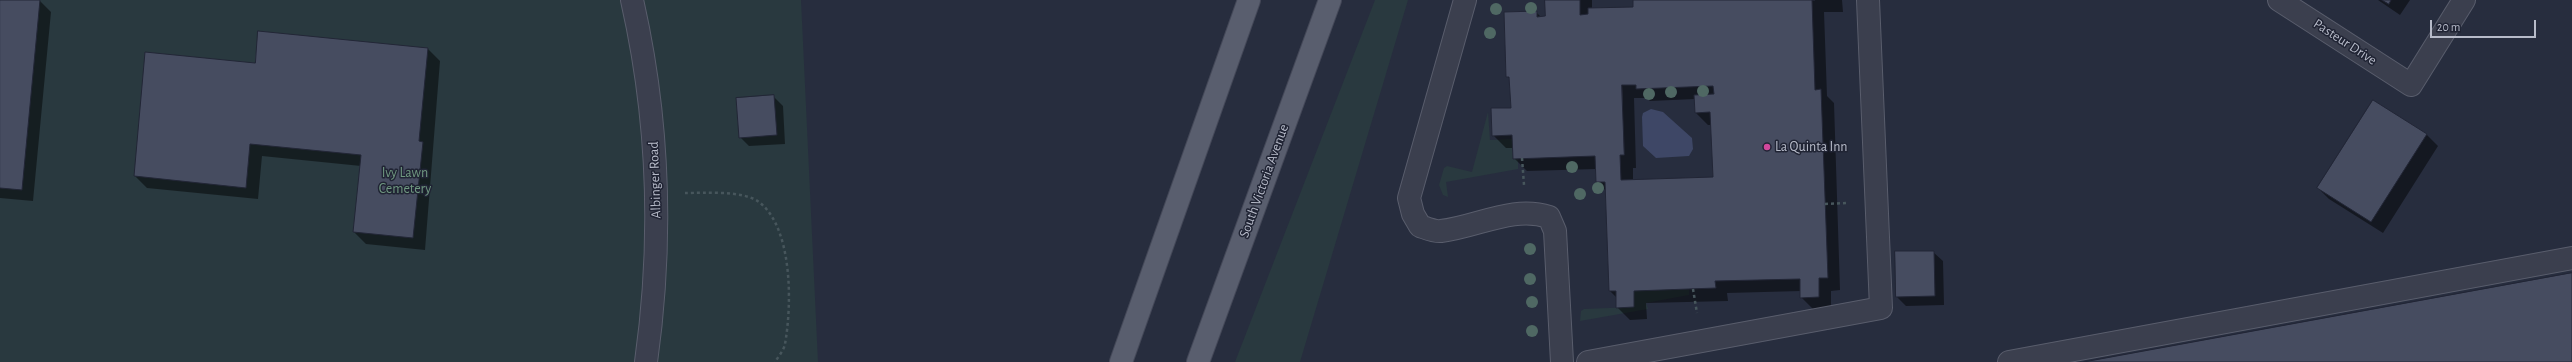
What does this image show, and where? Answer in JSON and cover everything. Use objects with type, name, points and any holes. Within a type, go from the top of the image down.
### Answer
[{"type":"main road","points":[[1121,362],[1249,0]]},
{"type":"main road","name":"South Victoria Avenue","points":[[1198,362],[1330,0]]},
{"type":"lane","name":"Albinger Road","points":[[632,0],[642,46],[654,142],[656,193],[657,238],[646,362]]},
{"type":"lane","points":[[1465,0],[1409,198],[1413,214],[1420,226],[1440,231],[1521,213],[1535,212],[1549,217],[1555,231],[1562,362]]},
{"type":"lane","points":[[1588,362],[1881,308],[1868,0]]},
{"type":"lane","name":"Pasteur Drive","points":[[2279,0],[2411,85],[2464,0]]},
{"type":"lane","points":[[2009,362],[2572,258]]},
{"type":"path","points":[[1522,158],[1523,168]]},
{"type":"path","points":[[656,193],[744,195],[758,201],[771,214],[781,236],[788,272],[785,345],[775,362]]},
{"type":"path","points":[[1693,289],[1693,295]]},
{"type":"green space","name":"Ivy Lawn Cemetery","points":[[0,0],[801,0],[818,362],[0,362]]},
{"type":"green space","points":[[1375,0],[1408,0],[1300,362],[1235,362]]},
{"type":"green space","points":[[1488,112],[1490,140],[1512,139],[1518,158],[1518,169],[1446,182],[1448,197],[1443,195],[1439,185],[1444,168],[1447,166],[1472,172]]},
{"type":"green space","points":[[1689,289],[1689,295],[1646,303],[1648,309],[1580,321],[1581,311],[1584,309],[1634,307],[1634,291]]},
{"type":"water","points":[[1651,109],[1663,112],[1692,138],[1693,149],[1689,156],[1656,158],[1643,146],[1642,117],[1643,113]]},
{"type":"building","points":[[0,0],[40,0],[22,190],[0,188]]},
{"type":"building","name":"La Quinta Inn","points":[[1545,0],[1580,0],[1580,15],[1588,14],[1588,8],[1633,7],[1633,0],[1812,0],[1815,90],[1821,89],[1828,278],[1819,278],[1819,297],[1800,298],[1800,279],[1715,281],[1716,288],[1634,291],[1634,307],[1616,308],[1616,291],[1609,291],[1605,182],[1596,182],[1595,156],[1513,159],[1512,135],[1492,136],[1491,108],[1511,108],[1509,77],[1506,77],[1504,12],[1537,11],[1537,17],[1545,16]],"holes":[[[1622,85],[1636,85],[1636,89],[1713,86],[1714,94],[1694,95],[1695,113],[1710,112],[1713,177],[1621,180],[1620,155],[1624,155]]]},
{"type":"building","points":[[2382,0],[2391,0],[2389,4]]},
{"type":"building","points":[[258,31],[428,48],[419,141],[423,142],[413,238],[353,232],[361,155],[250,144],[246,188],[134,176],[145,52],[255,63]]},
{"type":"building","points":[[774,95],[777,135],[739,138],[736,98]]},
{"type":"building","points":[[2373,100],[2427,134],[2371,222],[2317,188]]},
{"type":"building","points":[[1895,251],[1934,251],[1935,296],[1896,297]]},
{"type":"building","points":[[2572,273],[2572,362],[2084,362]]},
{"type":"place","name":"La Quinta Inn","points":[[1767,147]]}]
